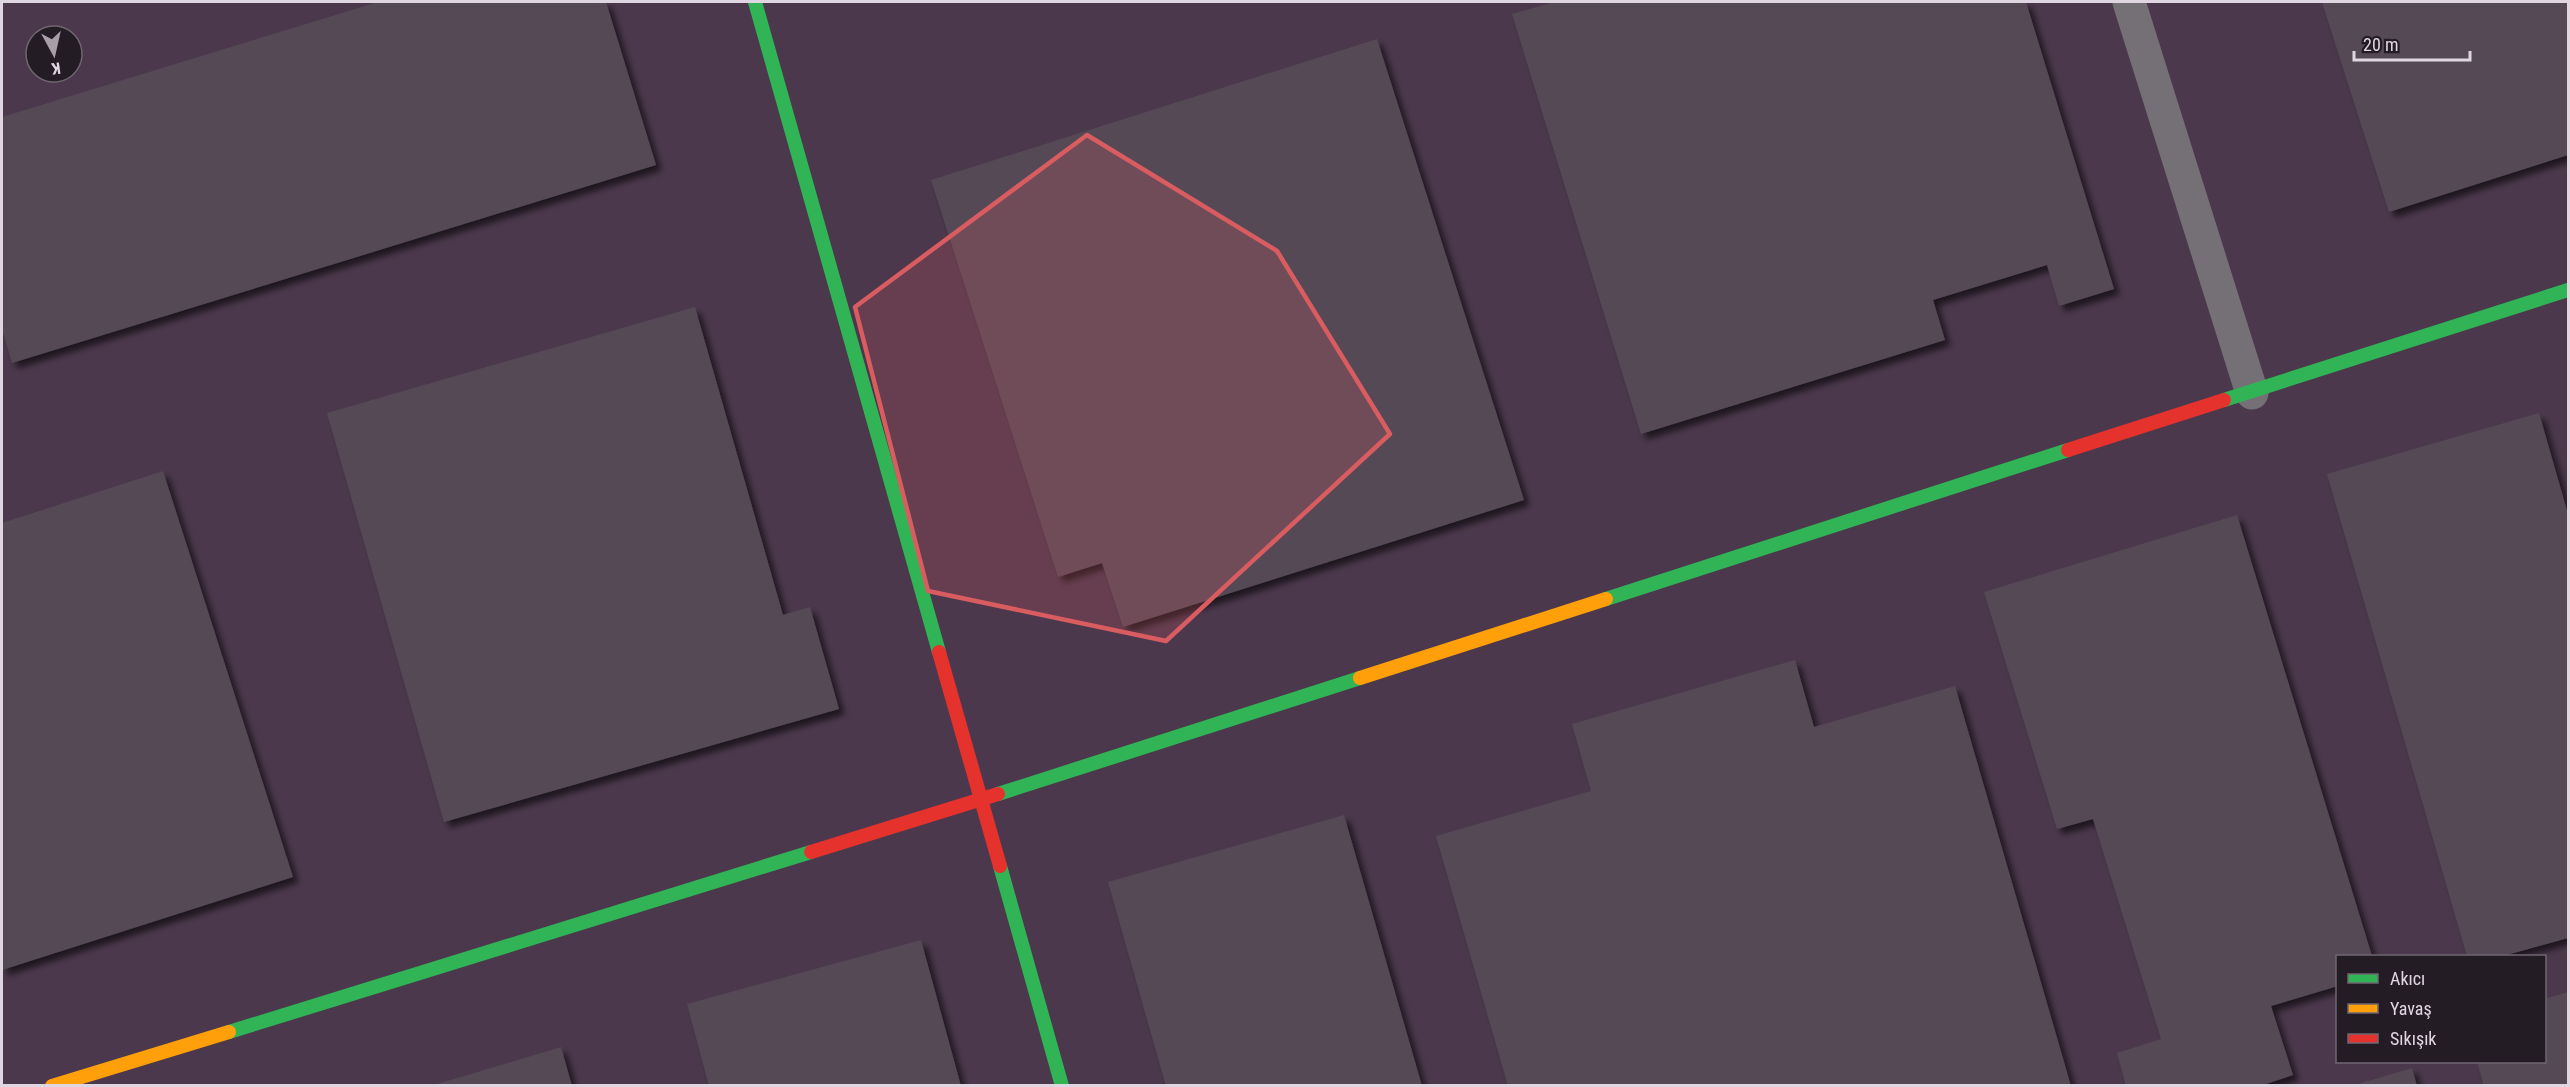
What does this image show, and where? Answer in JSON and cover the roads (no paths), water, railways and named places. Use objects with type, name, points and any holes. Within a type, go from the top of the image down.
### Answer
[{"type":"street","points":[[755,2],[1062,1086]]},
{"type":"street","points":[[2129,2],[2252,393]]},
{"type":"street","points":[[52,1086],[980,800],[2568,290]]}]
